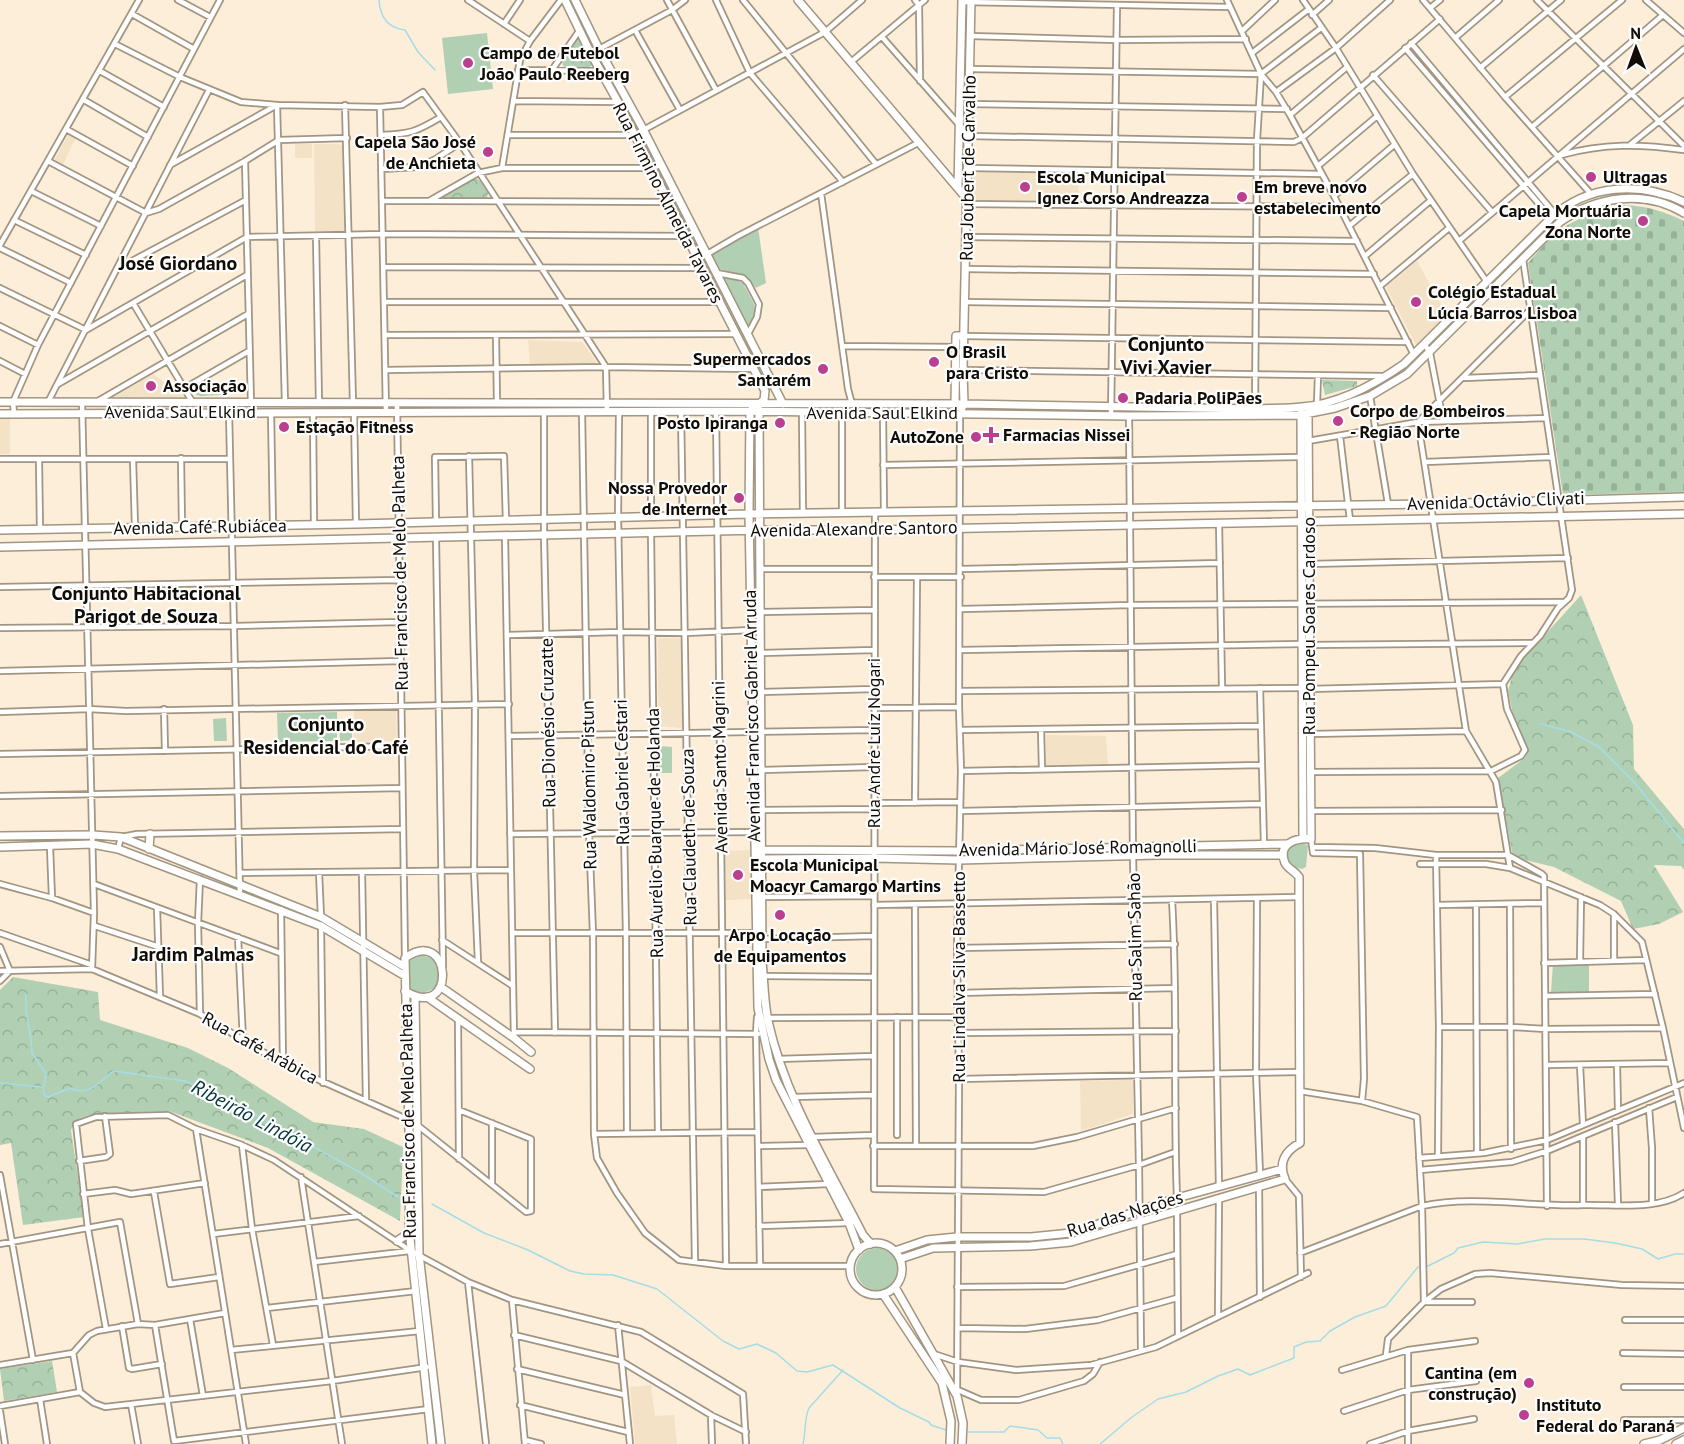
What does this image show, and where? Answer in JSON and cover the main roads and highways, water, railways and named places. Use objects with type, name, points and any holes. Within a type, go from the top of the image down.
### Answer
[{"type":"waterway","points":[[379,0],[381,12],[386,21],[394,27],[405,30],[418,52],[435,70]]},
{"type":"waterway","points":[[1541,724],[1571,732],[1599,747],[1633,781],[1684,843]]},
{"type":"waterway","points":[[26,994],[32,1053],[46,1074],[44,1087]]},
{"type":"waterway","name":"Ribeirão Lindóia","points":[[0,1083],[42,1087],[45,1096],[48,1097],[70,1088],[77,1091],[89,1089],[114,1071],[185,1081],[251,1112],[361,1173],[398,1197]]},
{"type":"waterway","name":"Ribeirão Lindóia","points":[[432,1204],[484,1233],[528,1250],[570,1271],[613,1275],[657,1289],[723,1341],[739,1349],[757,1344],[776,1353],[797,1371],[807,1372],[833,1365],[900,1408],[931,1425],[946,1430]]},
{"type":"waterway","name":"Ribeirão Lindóia","points":[[1100,1444],[1158,1399],[1186,1392],[1238,1369],[1250,1375],[1294,1358],[1294,1347],[1306,1342],[1320,1341],[1330,1331],[1355,1317],[1386,1306],[1418,1267],[1428,1266],[1454,1253],[1458,1248],[1483,1242],[1517,1244],[1545,1239],[1584,1239],[1642,1249],[1658,1259],[1684,1254]]},
{"type":"waterway","points":[[803,1444],[809,1408],[843,1370]]},
{"type":"waterway","name":"Ribeirão Lindóia","points":[[968,1432],[1004,1432],[1010,1426],[1038,1430],[1047,1438],[1060,1438],[1063,1444]]},
{"type":"place","name":"Campo de Futebol João Paulo Reeberg","points":[[468,63]]},
{"type":"place","name":"Capela São José de Anchieta","points":[[488,152]]},
{"type":"place","name":"Ultragas","points":[[1591,177]]},
{"type":"place","name":"Escola Municipal Ignez Corso Andreazza","points":[[1025,187]]},
{"type":"place","name":"Em breve novo estabelecimento","points":[[1242,197]]},
{"type":"place","name":"Capela Mortuária Zona Norte","points":[[1643,221]]},
{"type":"place","name":"Colégio Estadual Lúcia Barros Lisboa","points":[[1416,302]]},
{"type":"place","name":"O Brasil para Cristo","points":[[934,362]]},
{"type":"place","name":"Supermercados Santarém","points":[[823,369]]},
{"type":"place","name":"Associação","points":[[151,386]]},
{"type":"place","name":"Padaria PoliPães","points":[[1123,398]]},
{"type":"place","name":"Corpo de Bombeiros - Região Norte","points":[[1338,421]]},
{"type":"place","name":"Posto Ipiranga","points":[[780,423]]},
{"type":"place","name":"Estação Fitness","points":[[284,427]]},
{"type":"place","name":"Farmacias Nissei","points":[[991,435]]},
{"type":"place","name":"AutoZone","points":[[976,437]]},
{"type":"place","name":"Nossa Provedor de Internet","points":[[739,498]]},
{"type":"place","name":"Escola Municipal Moacyr Camargo Martins","points":[[738,875]]},
{"type":"place","name":"Arpo Locação de Equipamentos","points":[[780,915]]},
{"type":"place","name":"Cantina (em construção)","points":[[1529,1383]]},
{"type":"place","name":"Instituto Federal do Paraná","points":[[1524,1415]]},
{"type":"district","name":"José Giordano","points":[[178,263]]},
{"type":"district","name":"Conjunto Vivi Xavier","points":[[1166,356]]},
{"type":"district","name":"Conjunto Habitacional Parigot de Souza","points":[[146,604]]},
{"type":"district","name":"Conjunto Residencial do Café","points":[[326,736]]},
{"type":"district","name":"Jardim Palmas","points":[[193,954]]}]
